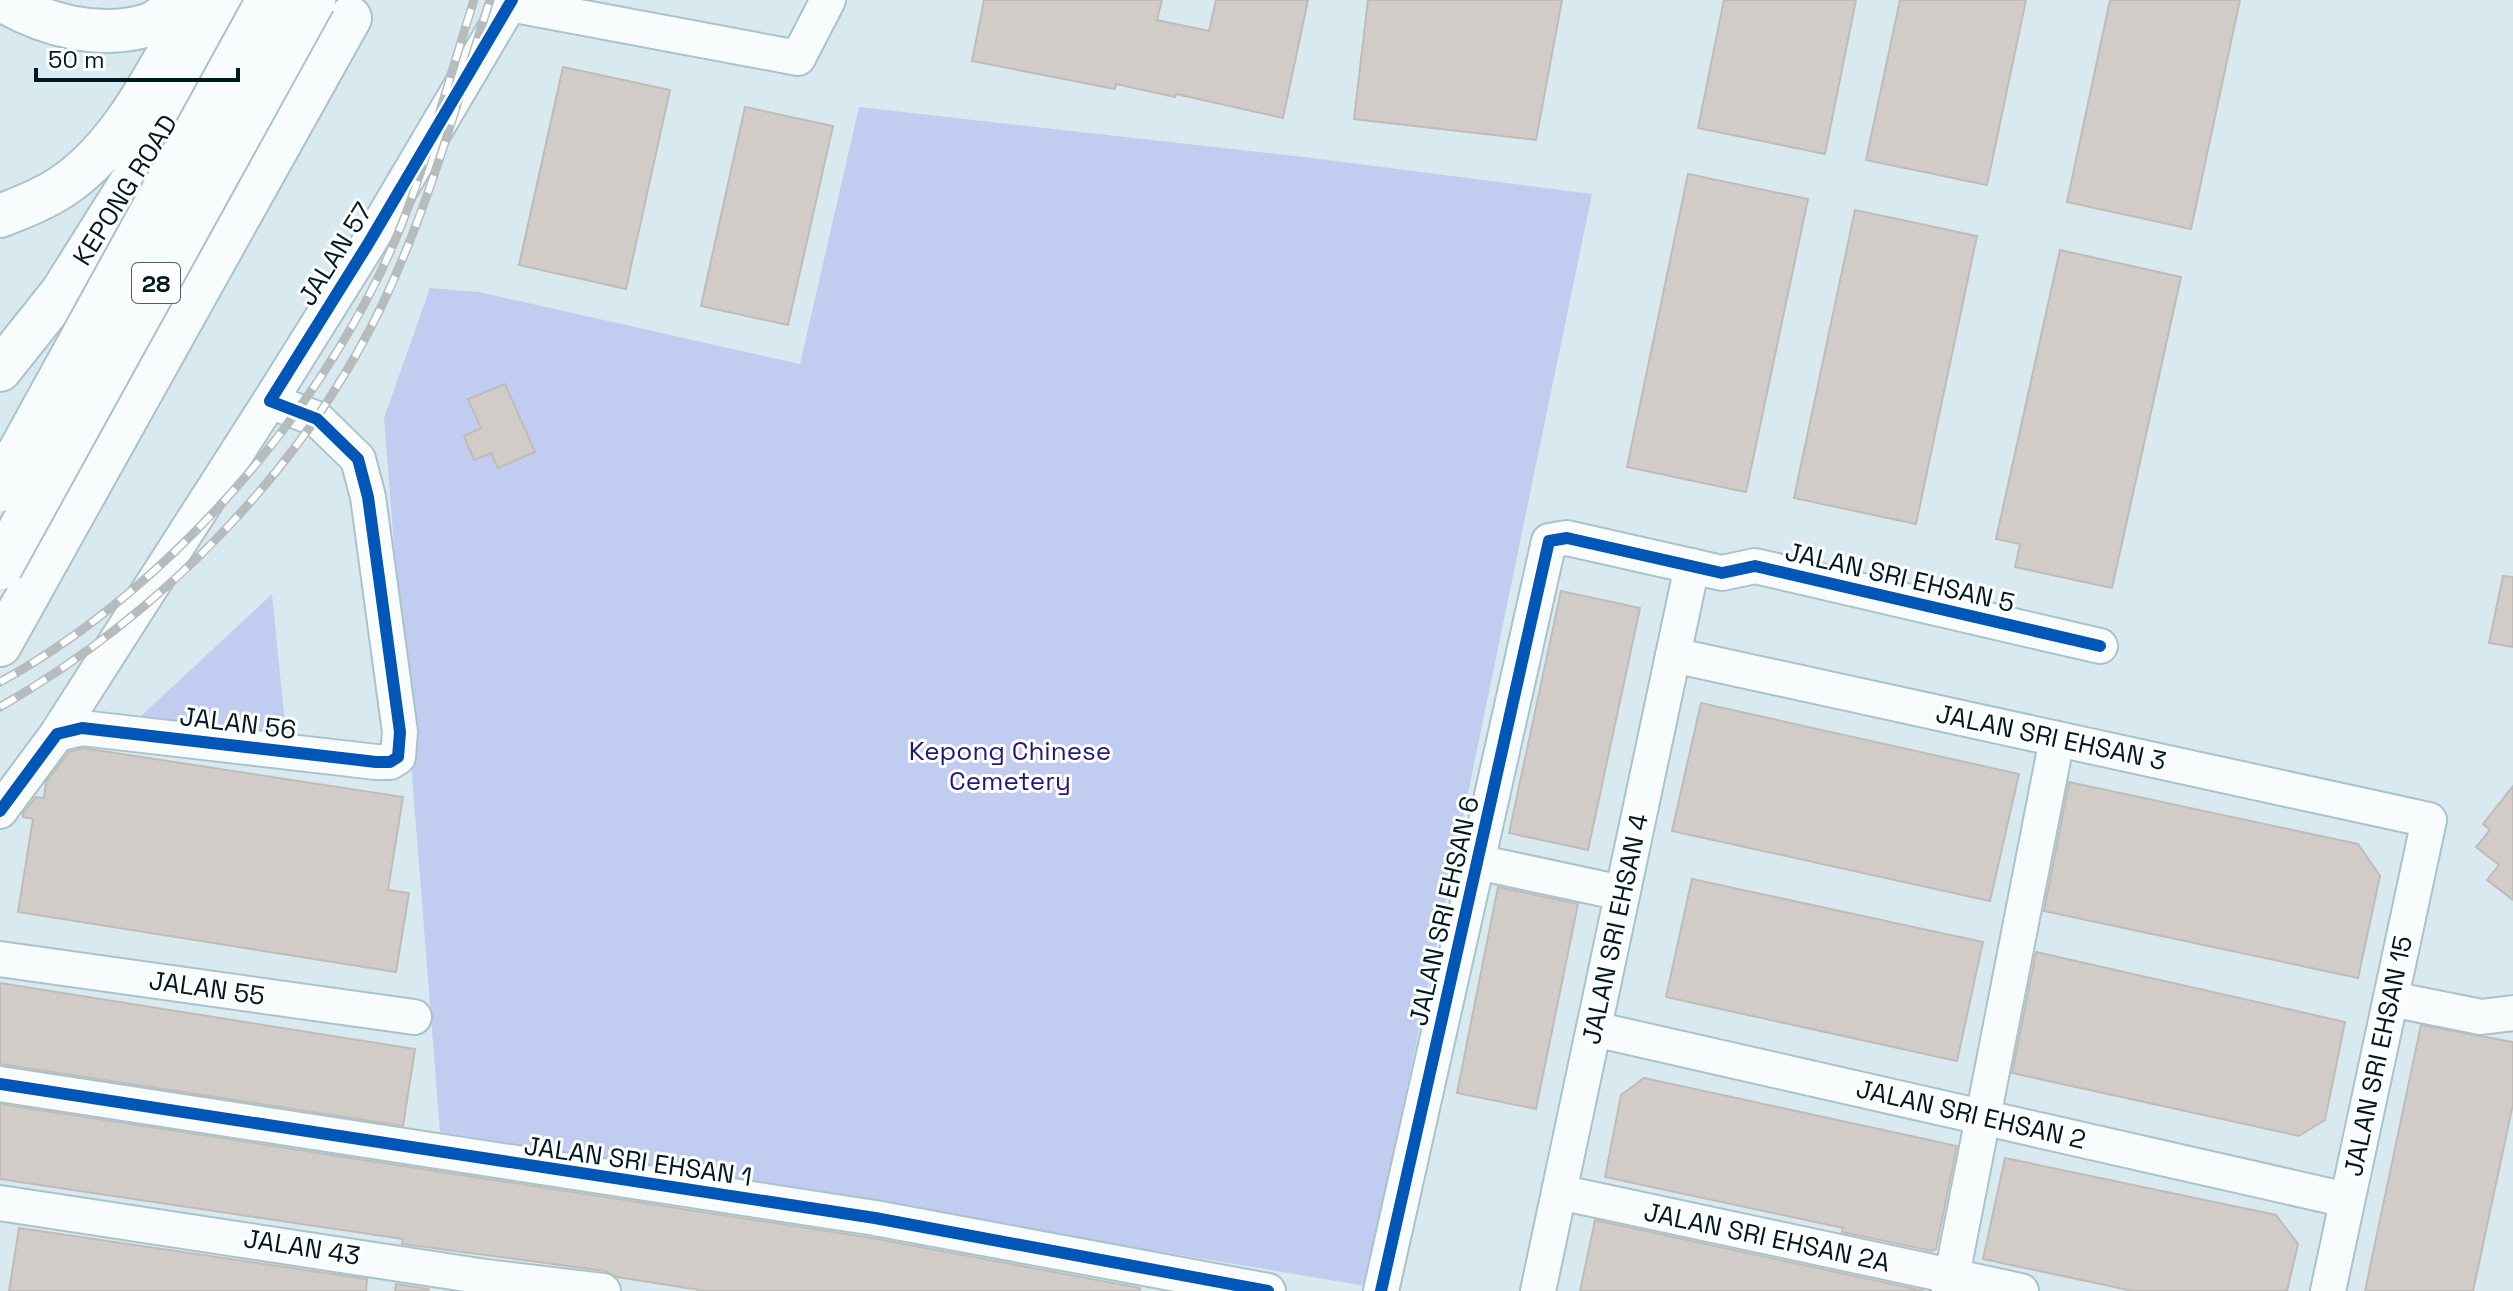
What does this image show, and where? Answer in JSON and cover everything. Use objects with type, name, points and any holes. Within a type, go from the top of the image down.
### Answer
[{"type":"highway","name":"28","points":[[0,489],[269,0]]},
{"type":"highway","name":"28","points":[[0,567],[341,6]]},
{"type":"main road","points":[[2,0],[21,12],[68,28],[113,29],[150,25],[184,0]]},
{"type":"main road","points":[[0,216],[47,195],[95,158],[118,132],[199,0]]},
{"type":"main road","name":"KEPONG ROAD","points":[[0,370],[62,292],[169,122],[236,0]]},
{"type":"main road","points":[[0,439],[45,397],[233,162],[341,6]]},
{"type":"main road","points":[[0,645],[12,612],[341,6]]},
{"type":"street","points":[[511,2],[798,58],[828,0]]},
{"type":"street","name":"JALAN 57","points":[[57,734],[368,244],[511,2]]},
{"type":"street","name":"JALAN 56","points":[[57,734],[94,727],[376,762],[390,762],[398,757],[401,745],[368,497],[358,459],[317,419],[270,401]]},
{"type":"street","name":"JALAN SRI EHSAN 5","points":[[1549,541],[1567,538],[1722,573],[1755,566],[2100,646]]},
{"type":"street","name":"JALAN SRI EHSAN 6","points":[[1381,1291],[1549,541]]},
{"type":"street","name":"JALAN SRI EHSAN 4","points":[[1538,1291],[1692,566]]},
{"type":"street","name":"JALAN SRI EHSAN 3","points":[[1673,655],[2429,820]]},
{"type":"street","points":[[0,811],[57,734]]},
{"type":"street","points":[[1951,1284],[2057,739]]},
{"type":"street","name":"JALAN SRI EHSAN 15","points":[[2328,1291],[2429,820]]},
{"type":"street","points":[[1477,862],[1622,893]]},
{"type":"street","name":"JALAN 55","points":[[0,959],[414,1017]]},
{"type":"street","points":[[2392,991],[2481,1017],[2513,1013]]},
{"type":"street","name":"JALAN SRI EHSAN 2","points":[[1594,1029],[2347,1200]]},
{"type":"street","name":"JALAN SRI EHSAN 1","points":[[0,1084],[875,1218],[1268,1291]]},
{"type":"street","name":"JALAN SRI EHSAN 2A","points":[[1559,1192],[1951,1284],[2021,1291]]},
{"type":"street","name":"JALAN 43","points":[[0,1203],[485,1284],[603,1291]]},
{"type":"green space","name":"Kepong Chinese Cemetery","points":[[859,107],[1312,158],[1592,194],[1366,1286],[440,1132],[384,418],[430,288],[479,292],[800,364]]},
{"type":"green space","points":[[272,594],[286,734],[140,717]]},
{"type":"building","points":[[984,0],[1162,0],[1157,20],[1209,31],[1216,0],[1308,0],[1283,118],[1176,94],[1175,97],[1116,84],[1115,89],[972,61]]},
{"type":"building","points":[[1368,0],[1562,0],[1536,140],[1354,119]]},
{"type":"building","points":[[1724,0],[1856,0],[1825,154],[1698,128]]},
{"type":"building","points":[[1900,0],[2026,0],[1987,185],[1866,160]]},
{"type":"building","points":[[2110,0],[2240,0],[2191,229],[2067,202]]},
{"type":"building","points":[[563,67],[670,90],[626,289],[519,265]]},
{"type":"building","points":[[745,107],[833,126],[788,325],[701,306]]},
{"type":"building","points":[[1688,174],[1808,199],[1746,492],[1627,467]]},
{"type":"building","points":[[1855,210],[1977,236],[1916,524],[1794,498]]},
{"type":"building","points":[[2060,250],[2181,277],[2112,588],[2015,567],[2020,544],[1996,539]]},
{"type":"building","points":[[505,384],[535,452],[498,468],[491,453],[474,460],[464,436],[481,428],[468,399]]},
{"type":"building","points":[[2503,576],[2513,577],[2513,647],[2489,643]]},
{"type":"building","points":[[1561,591],[1640,608],[1588,850],[1509,833]]},
{"type":"building","points":[[1701,703],[2019,774],[1990,901],[1672,831]]},
{"type":"building","points":[[83,748],[403,797],[388,890],[409,893],[396,972],[18,912],[33,819],[23,817],[23,813],[36,797],[44,798],[46,782],[69,752]]},
{"type":"building","points":[[2069,782],[2358,844],[2380,876],[2358,978],[2044,911]]},
{"type":"building","points":[[2513,786],[2513,900],[2487,880],[2499,865],[2476,847],[2490,830],[2483,824]]},
{"type":"building","points":[[1692,879],[1983,942],[1957,1061],[1666,997]]},
{"type":"building","points":[[1498,887],[1578,904],[1536,1109],[1457,1093]]},
{"type":"building","points":[[2036,952],[2345,1022],[2325,1120],[2299,1136],[2012,1073]]},
{"type":"building","points":[[0,983],[415,1049],[403,1126],[0,1064]]},
{"type":"building","points":[[2421,1025],[2513,1042],[2513,1104],[2473,1291],[2365,1291]]},
{"type":"building","points":[[1644,1078],[1957,1146],[1936,1249],[1932,1251],[1842,1232],[1843,1228],[1605,1177],[1621,1095]]},
{"type":"building","points":[[0,1104],[872,1238],[1140,1288],[1140,1291],[706,1291],[617,1277],[605,1271],[402,1244],[403,1239],[0,1179]]},
{"type":"building","points":[[2005,1158],[2276,1215],[2298,1244],[2287,1291],[2133,1291],[1983,1259]]},
{"type":"building","points":[[1595,1220],[1924,1291],[1580,1291]]},
{"type":"building","points":[[19,1228],[367,1279],[366,1291],[9,1291]]},
{"type":"building","points":[[396,1284],[429,1289],[395,1291]]},
{"type":"railway","points":[[0,682],[65,642],[127,594],[187,539],[243,479],[294,415],[340,347],[378,278],[417,182],[474,0]]},
{"type":"railway","points":[[0,707],[116,629],[170,583],[222,534],[312,424],[350,365],[399,266],[441,153],[490,0]]},
{"type":"cycle path","points":[[0,811],[57,734],[82,728],[376,762],[390,762],[398,757],[400,732],[368,497],[358,459],[317,419],[270,401],[368,244],[512,0]]},
{"type":"cycle path","points":[[1381,1291],[1549,541],[1567,538],[1722,573],[1755,566],[2100,646]]},
{"type":"cycle path","points":[[0,1084],[875,1218],[1268,1291]]}]
